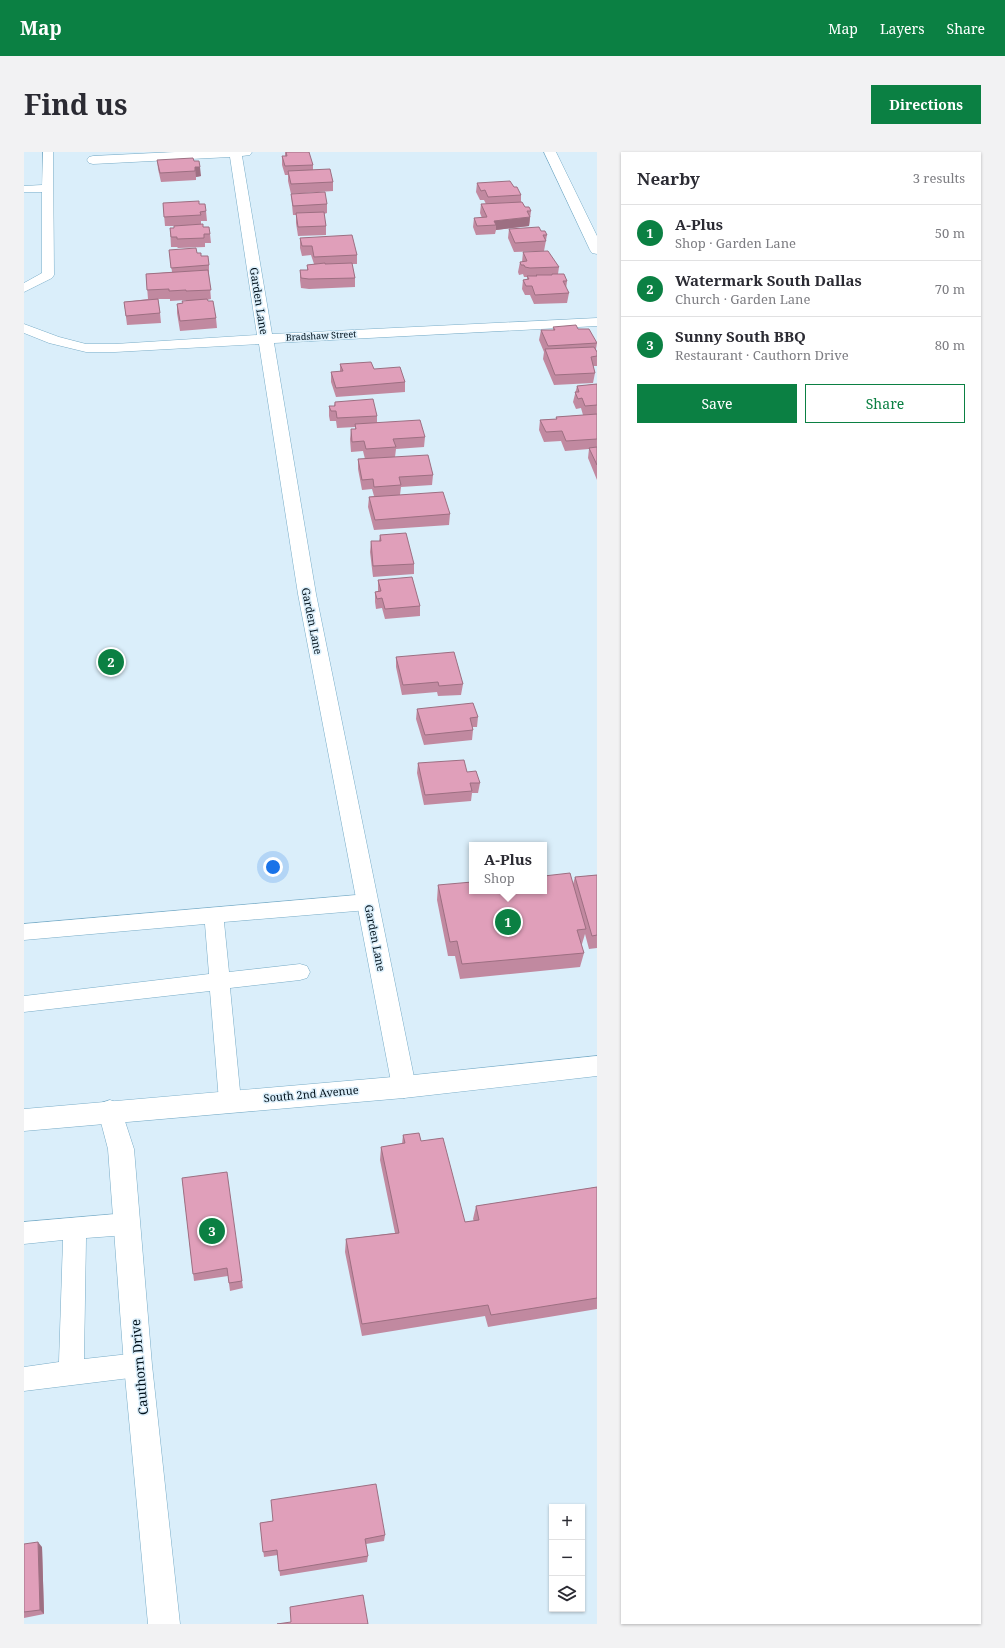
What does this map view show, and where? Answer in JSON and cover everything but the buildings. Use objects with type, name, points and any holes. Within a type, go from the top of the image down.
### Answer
[{"type":"street","name":"Garden Lane","points":[[235,152],[307,594],[404,1087]]},
{"type":"street","points":[[93,160],[246,152]]},
{"type":"street","points":[[550,152],[597,250]]},
{"type":"street","name":"Bradshaw Street","points":[[24,328],[54,340],[86,348],[115,348],[597,322]]},
{"type":"street","name":"South 2nd Avenue","points":[[24,1120],[110,1111],[404,1087],[597,1066]]},
{"type":"street","name":"Cauthorn Drive","points":[[110,1111],[121,1148],[138,1365],[164,1624]]},
{"type":"lane","points":[[24,288],[48,275],[48,152]]},
{"type":"lane","points":[[24,189],[48,188]]},
{"type":"lane","points":[[24,932],[368,902]]},
{"type":"lane","points":[[214,915],[230,1101]]},
{"type":"lane","points":[[24,1004],[300,972]]},
{"type":"lane","points":[[24,1233],[127,1224]]},
{"type":"lane","points":[[71,1373],[75,1229]]},
{"type":"lane","points":[[24,1379],[138,1365]]},
{"type":"place","name":"Watermark South Dallas","points":[[111,662]]},
{"type":"place","name":"A-Plus","points":[[508,922]]},
{"type":"place","name":"Sunny South BBQ","points":[[212,1231]]}]
